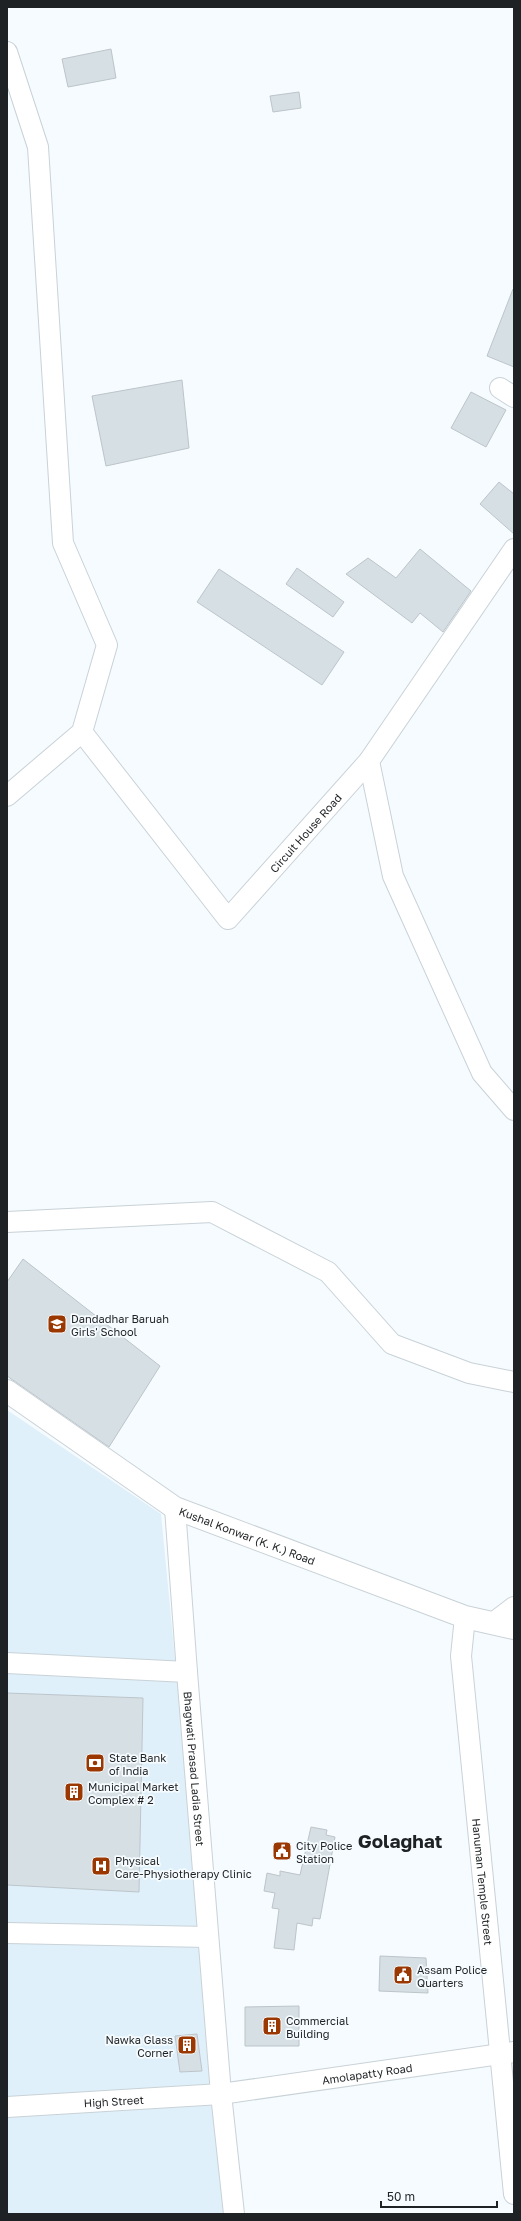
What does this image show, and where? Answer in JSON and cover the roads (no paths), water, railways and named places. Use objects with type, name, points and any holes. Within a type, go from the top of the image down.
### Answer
[{"type":"main road","name":"Kushal Konwar (K. K.) Road","points":[[7,1391],[175,1508],[465,1617],[514,1628]]},
{"type":"street","points":[[7,52],[38,147],[63,543],[107,644],[82,732],[7,796]]},
{"type":"street","name":"Circuit House Road","points":[[82,732],[228,919],[369,761],[514,549]]},
{"type":"street","points":[[369,761],[393,876],[482,1073],[514,1110]]},
{"type":"street","points":[[482,1073],[514,1092]]},
{"type":"street","points":[[7,1222],[212,1212],[328,1272],[392,1344],[469,1373],[514,1382]]},
{"type":"street","name":"Bhagwati Prasad Ladia Street","points":[[175,1508],[221,2094],[234,2214]]},
{"type":"street","points":[[493,1623],[514,1607]]},
{"type":"street","name":"Hanuman Temple Street","points":[[465,1617],[461,1656],[506,2053],[514,2194]]},
{"type":"street","points":[[7,1663],[187,1672]]},
{"type":"street","points":[[7,1933],[208,1937]]},
{"type":"street","name":"Amolapatty Road","points":[[221,2094],[506,2053]]},
{"type":"street","name":"High Street","points":[[7,2107],[221,2094]]},
{"type":"place","name":"Dandadhar Baruah Girls' School","points":[[57,1324]]},
{"type":"place","name":"State Bank of India","points":[[95,1763]]},
{"type":"place","name":"Municipal Market Complex # 2","points":[[74,1792]]},
{"type":"place","name":"City Police Station","points":[[282,1851]]},
{"type":"place","name":"Physical Care-Physiotherapy Clinic","points":[[101,1866]]},
{"type":"place","name":"Assam Police Quarters","points":[[403,1975]]},
{"type":"place","name":"Commercial Building","points":[[272,2026]]},
{"type":"place","name":"Nawka Glass Corner","points":[[187,2045]]},
{"type":"district","name":"Golaghat","points":[[400,1840]]}]
